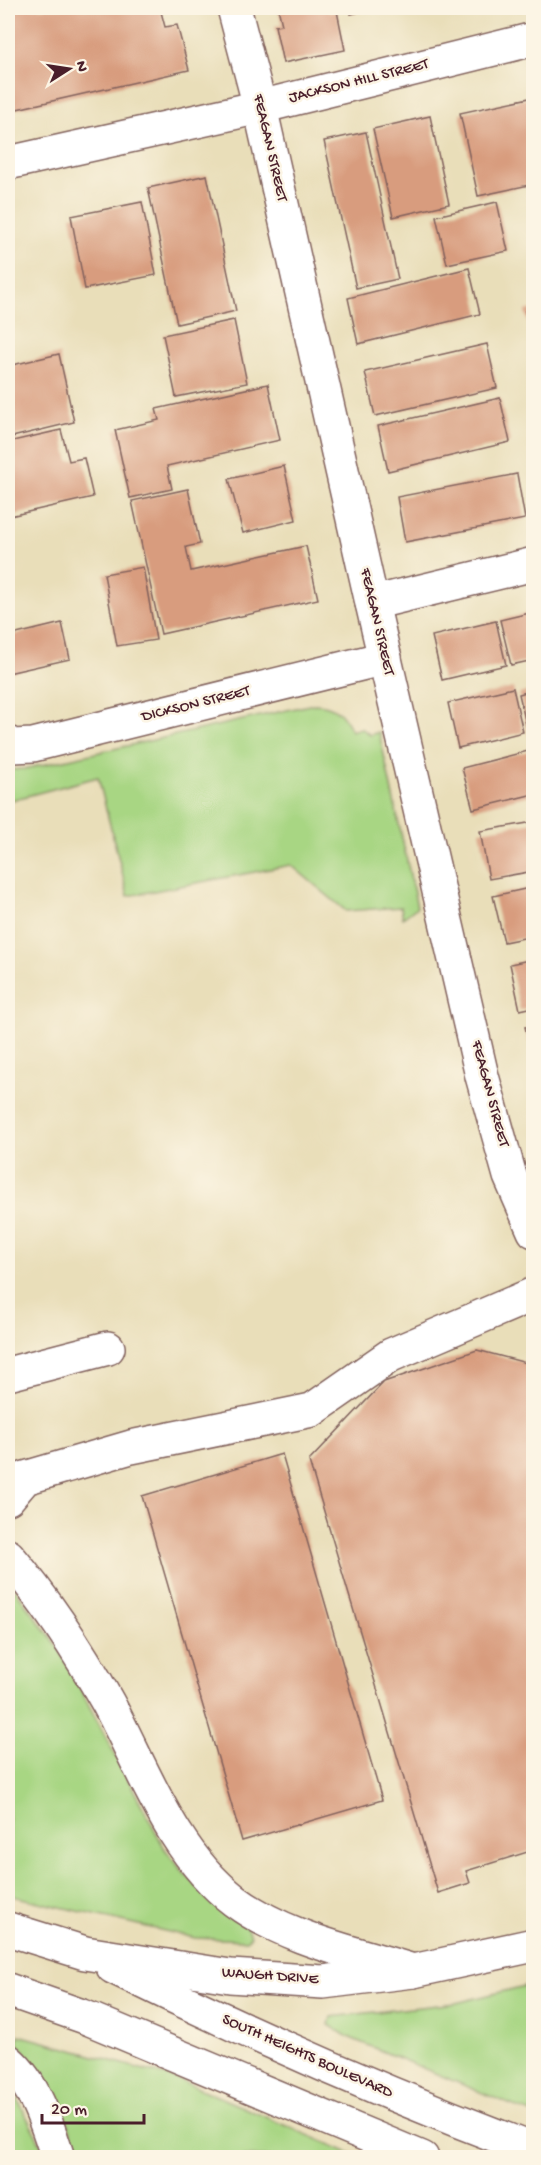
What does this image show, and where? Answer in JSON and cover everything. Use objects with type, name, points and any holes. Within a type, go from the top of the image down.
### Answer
[{"type":"street","name":"FEAGAN STREET","points":[[234,8],[260,106],[482,1076],[510,1176],[534,1232]]},
{"type":"street","name":"JACKSON HILL STREET","points":[[8,163],[260,106],[534,39]]},
{"type":"street","points":[[372,603],[534,564]]},
{"type":"street","name":"DICKSON STREET","points":[[8,743],[13,746],[33,745],[385,658]]},
{"type":"street","points":[[8,1498],[26,1478],[131,1447],[312,1410],[391,1355],[534,1294]]},
{"type":"street","points":[[8,1374],[108,1348]]},
{"type":"street","points":[[8,1557],[34,1587],[73,1642],[171,1823],[199,1866],[235,1901],[292,1933],[413,1971]]},
{"type":"street","name":"WAUGH DRIVE","points":[[8,1929],[85,1953],[230,1976],[323,1982],[413,1971],[534,1945]]},
{"type":"street","name":"SOUTH HEIGHTS BOULEVARD","points":[[85,1953],[242,2030],[445,2117],[534,2150]]},
{"type":"street","points":[[8,1990],[85,2017],[422,2157]]},
{"type":"street","points":[[8,2061],[15,2067],[45,2115],[58,2157]]},
{"type":"green space","points":[[321,704],[337,711],[345,719],[351,731],[361,728],[370,735],[379,732],[417,907],[403,918],[401,907],[346,911],[291,865],[128,896],[98,777],[8,801],[8,770],[24,769]]},
{"type":"green space","points":[[8,1580],[59,1649],[165,1849],[203,1892],[248,1928],[251,1936],[246,1940],[195,1938],[8,1895]]},
{"type":"green space","points":[[533,1984],[533,2114],[348,2037],[329,2025],[331,2017],[456,2003]]},
{"type":"green space","points":[[19,2035],[177,2079],[359,2157],[80,2157],[55,2096],[38,2068],[17,2042]]},
{"type":"green space","points":[[8,2082],[11,2086],[47,2157],[8,2157]]},
{"type":"building","points":[[25,8],[160,8],[165,27],[177,25],[189,70],[8,111],[8,12]]},
{"type":"building","points":[[278,8],[328,8],[329,12],[337,11],[345,50],[283,63],[275,26],[282,25]]},
{"type":"building","points":[[349,8],[374,8],[351,14]]},
{"type":"building","points":[[534,97],[534,184],[478,196],[460,113]]},
{"type":"building","points":[[430,116],[449,204],[393,217],[373,129]]},
{"type":"building","points":[[366,132],[398,279],[356,288],[324,141]]},
{"type":"building","points":[[207,175],[236,311],[177,324],[148,188]]},
{"type":"building","points":[[142,202],[156,275],[85,289],[71,216]]},
{"type":"building","points":[[497,202],[508,251],[447,264],[436,216]]},
{"type":"building","points":[[469,268],[480,314],[358,344],[348,298]]},
{"type":"building","points":[[534,309],[534,341],[533,341],[525,311]]},
{"type":"building","points":[[234,320],[247,383],[176,397],[163,335]]},
{"type":"building","points":[[487,344],[497,388],[375,416],[365,372]]},
{"type":"building","points":[[59,354],[74,422],[8,438],[8,366]]},
{"type":"building","points":[[268,384],[280,440],[167,466],[172,489],[130,498],[115,430],[159,420],[156,409]]},
{"type":"building","points":[[500,398],[510,442],[388,471],[378,426]]},
{"type":"building","points":[[61,430],[69,461],[84,458],[93,497],[10,516],[8,442]]},
{"type":"building","points":[[284,466],[296,520],[243,533],[229,479]]},
{"type":"building","points":[[517,474],[525,519],[405,542],[397,497]]},
{"type":"building","points":[[188,489],[200,544],[186,547],[191,571],[306,546],[318,599],[161,634],[132,501]]},
{"type":"building","points":[[143,567],[156,640],[117,646],[104,574]]},
{"type":"building","points":[[534,612],[534,660],[511,665],[500,620]]},
{"type":"building","points":[[496,621],[506,665],[442,680],[432,636]]},
{"type":"building","points":[[62,623],[70,659],[8,673],[8,636]]},
{"type":"building","points":[[513,688],[523,732],[458,748],[448,703]]},
{"type":"building","points":[[534,690],[534,794],[473,809],[462,768],[532,750],[519,694]]},
{"type":"building","points":[[534,822],[534,871],[489,879],[480,831]]},
{"type":"building","points":[[534,887],[534,936],[504,942],[493,896]]},
{"type":"building","points":[[534,959],[534,1007],[520,1010],[510,964]]},
{"type":"building","points":[[534,1026],[534,1059],[533,1059],[525,1027]]},
{"type":"building","points":[[477,1350],[534,1365],[534,1850],[466,1871],[470,1883],[438,1893],[309,1461],[384,1382]]},
{"type":"building","points":[[282,1454],[382,1800],[242,1841],[142,1496]]}]
